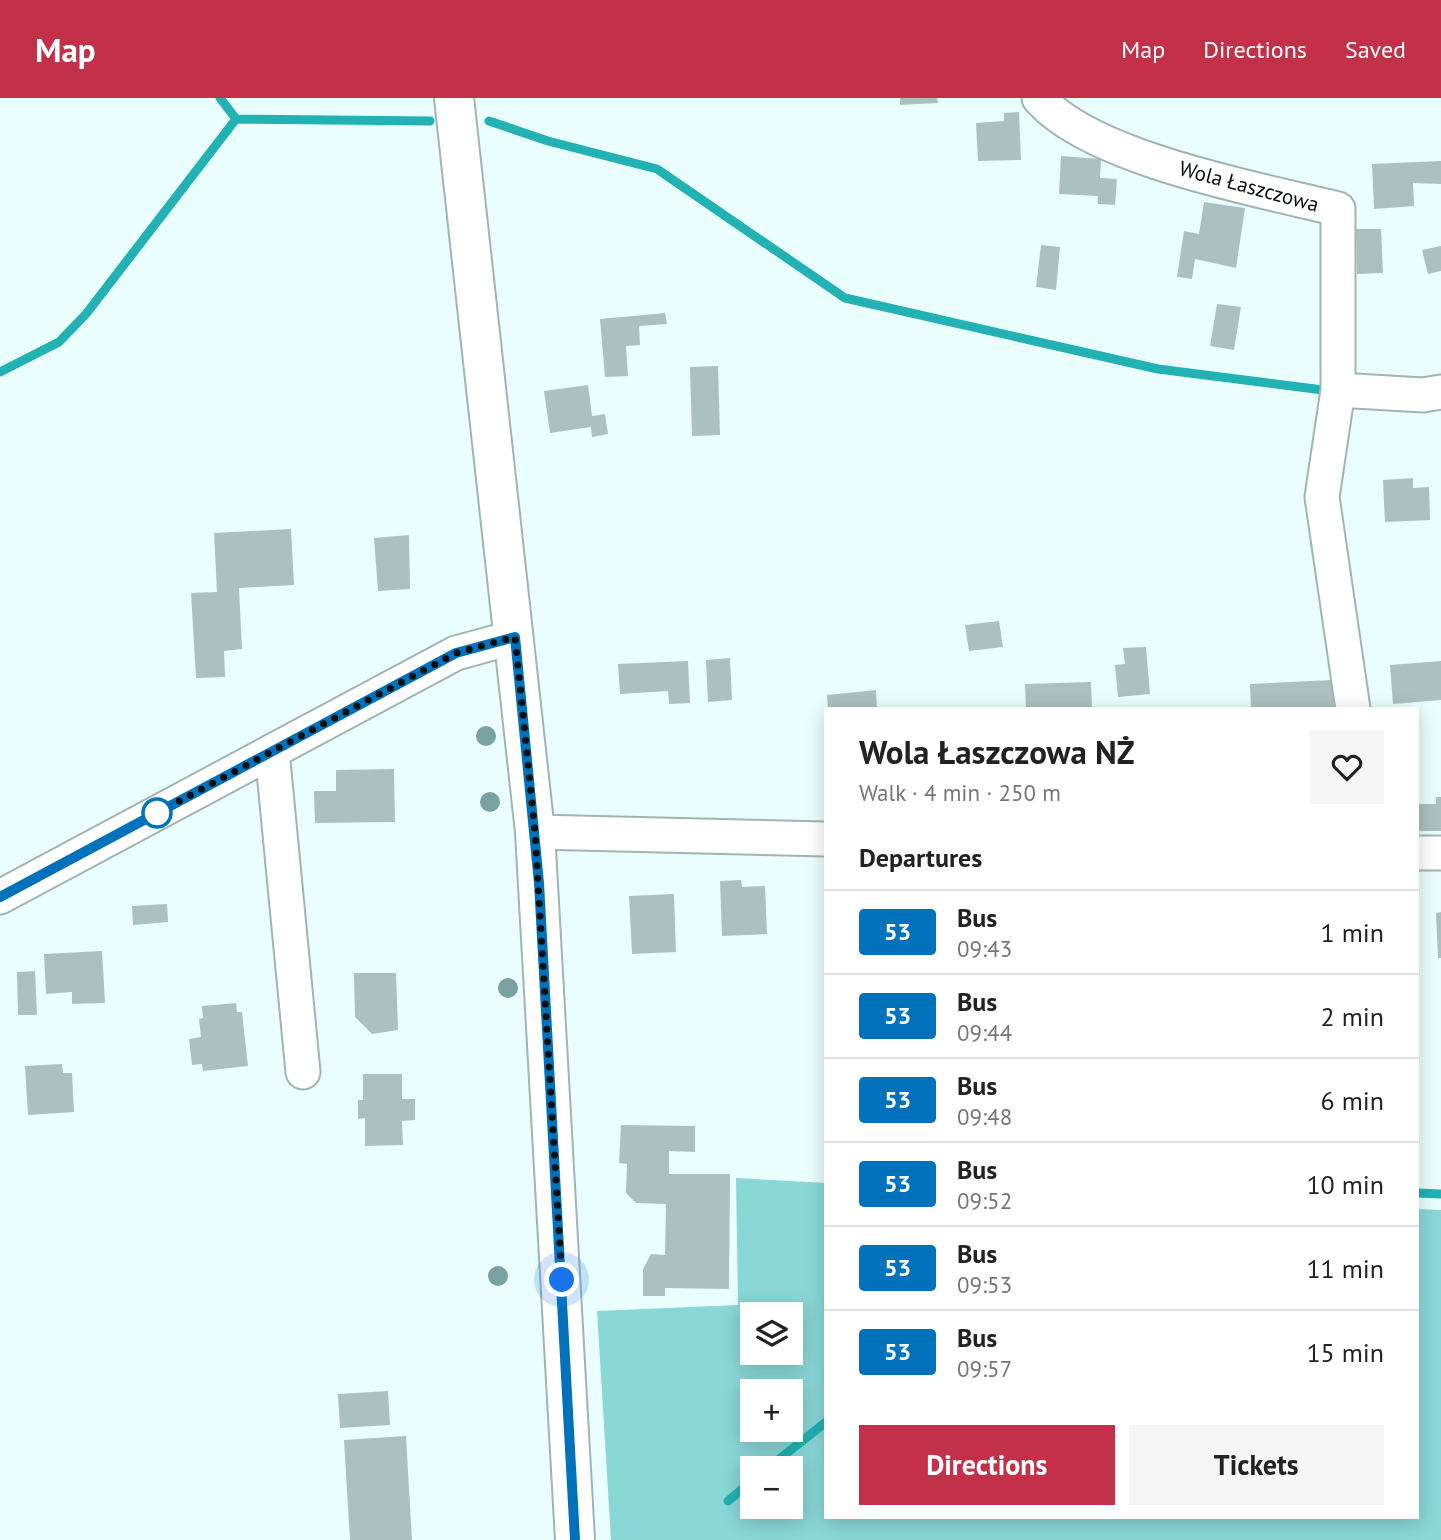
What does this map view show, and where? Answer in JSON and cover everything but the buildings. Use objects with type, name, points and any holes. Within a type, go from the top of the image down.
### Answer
[{"type":"main road","points":[[454,98],[535,832],[575,1540]]},
{"type":"street","name":"Wola Łaszczowa","points":[[1039,98],[1052,114],[1075,129],[1128,152],[1236,184],[1338,209],[1338,390],[1322,497],[1353,707]]},
{"type":"street","points":[[1338,390],[1423,395],[1441,393]]},
{"type":"street","points":[[0,897],[456,653],[515,637]]},
{"type":"street","points":[[272,751],[303,1072]]},
{"type":"street","points":[[535,832],[824,839]]},
{"type":"street","points":[[1419,853],[1441,853]]},
{"type":"shaded area","points":[[736,1178],[824,1183],[824,1519],[1419,1519],[1419,1209],[1441,1210],[1441,1540],[611,1540],[597,1311],[738,1305]]},
{"type":"waterway","points":[[220,98],[236,119],[430,121]]},
{"type":"waterway","points":[[0,372],[59,342],[86,314],[236,119]]},
{"type":"waterway","points":[[489,121],[548,141],[657,169],[845,298],[1158,369],[1323,390]]},
{"type":"waterway","points":[[1419,1193],[1441,1194]]},
{"type":"waterway","points":[[783,1456],[824,1424]]},
{"type":"waterway","points":[[728,1501],[740,1491]]},
{"type":"bus line","name":"53","points":[[0,897],[456,653],[515,637],[526,726],[539,883],[575,1540]]},
{"type":"route","points":[[157,813],[456,653],[515,637],[535,832],[562,1280]]}]
